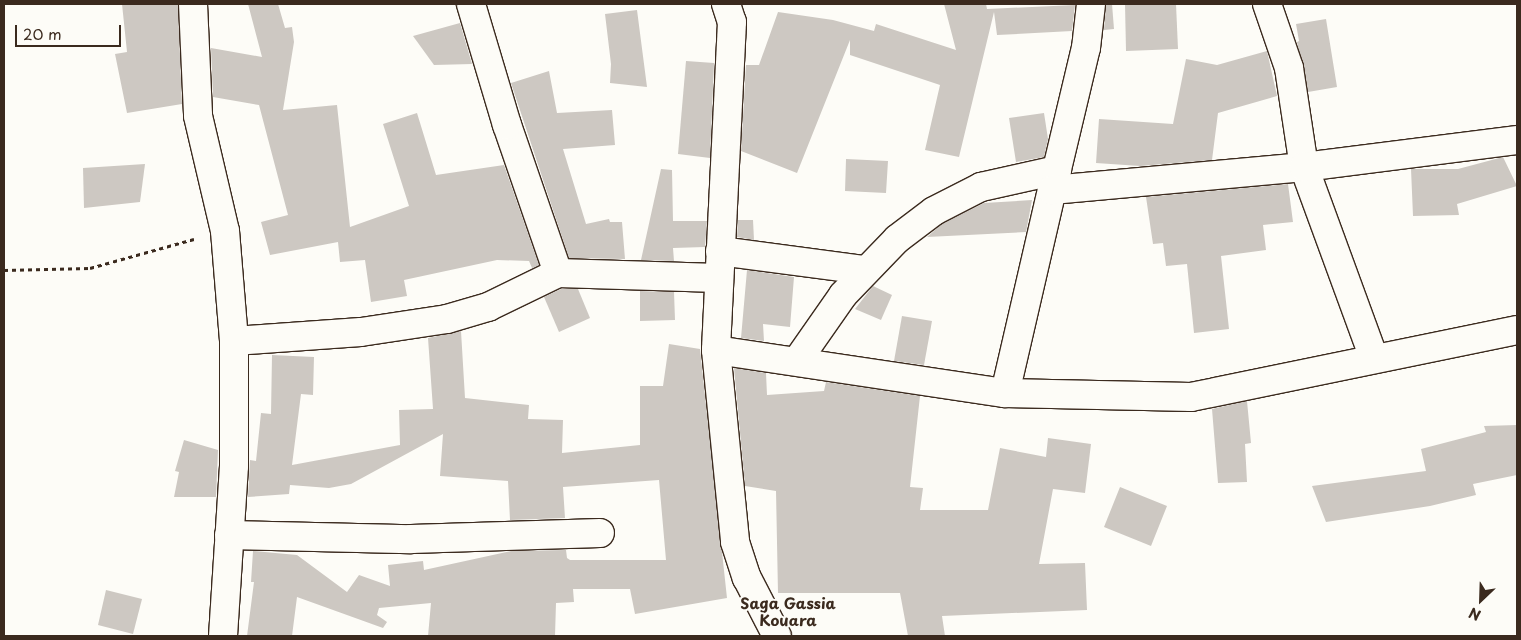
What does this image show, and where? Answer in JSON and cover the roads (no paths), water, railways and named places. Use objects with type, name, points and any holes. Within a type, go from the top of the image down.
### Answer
[{"type":"street","points":[[194,4],[198,116],[226,231],[234,341],[234,466],[223,636]]},
{"type":"street","points":[[471,4],[507,125],[558,273]]},
{"type":"street","points":[[726,4],[732,22],[718,278],[716,350],[735,542],[747,578],[777,636]]},
{"type":"street","points":[[1005,393],[1086,48],[1091,4]]},
{"type":"street","points":[[1267,4],[1290,68],[1304,167],[1374,358]]},
{"type":"street","points":[[797,362],[830,311],[866,270],[898,239],[954,198],[981,187],[1055,180],[1304,167],[1517,140]]},
{"type":"street","points":[[720,251],[866,270]]},
{"type":"street","points":[[234,341],[362,332],[447,319],[488,306],[558,273],[718,278]]},
{"type":"street","points":[[716,350],[1005,393],[1191,397],[1517,330]]},
{"type":"street","points":[[229,536],[412,539],[600,533]]},
{"type":"district","name":"Saga Gassia Kouara","points":[[788,610]]}]
